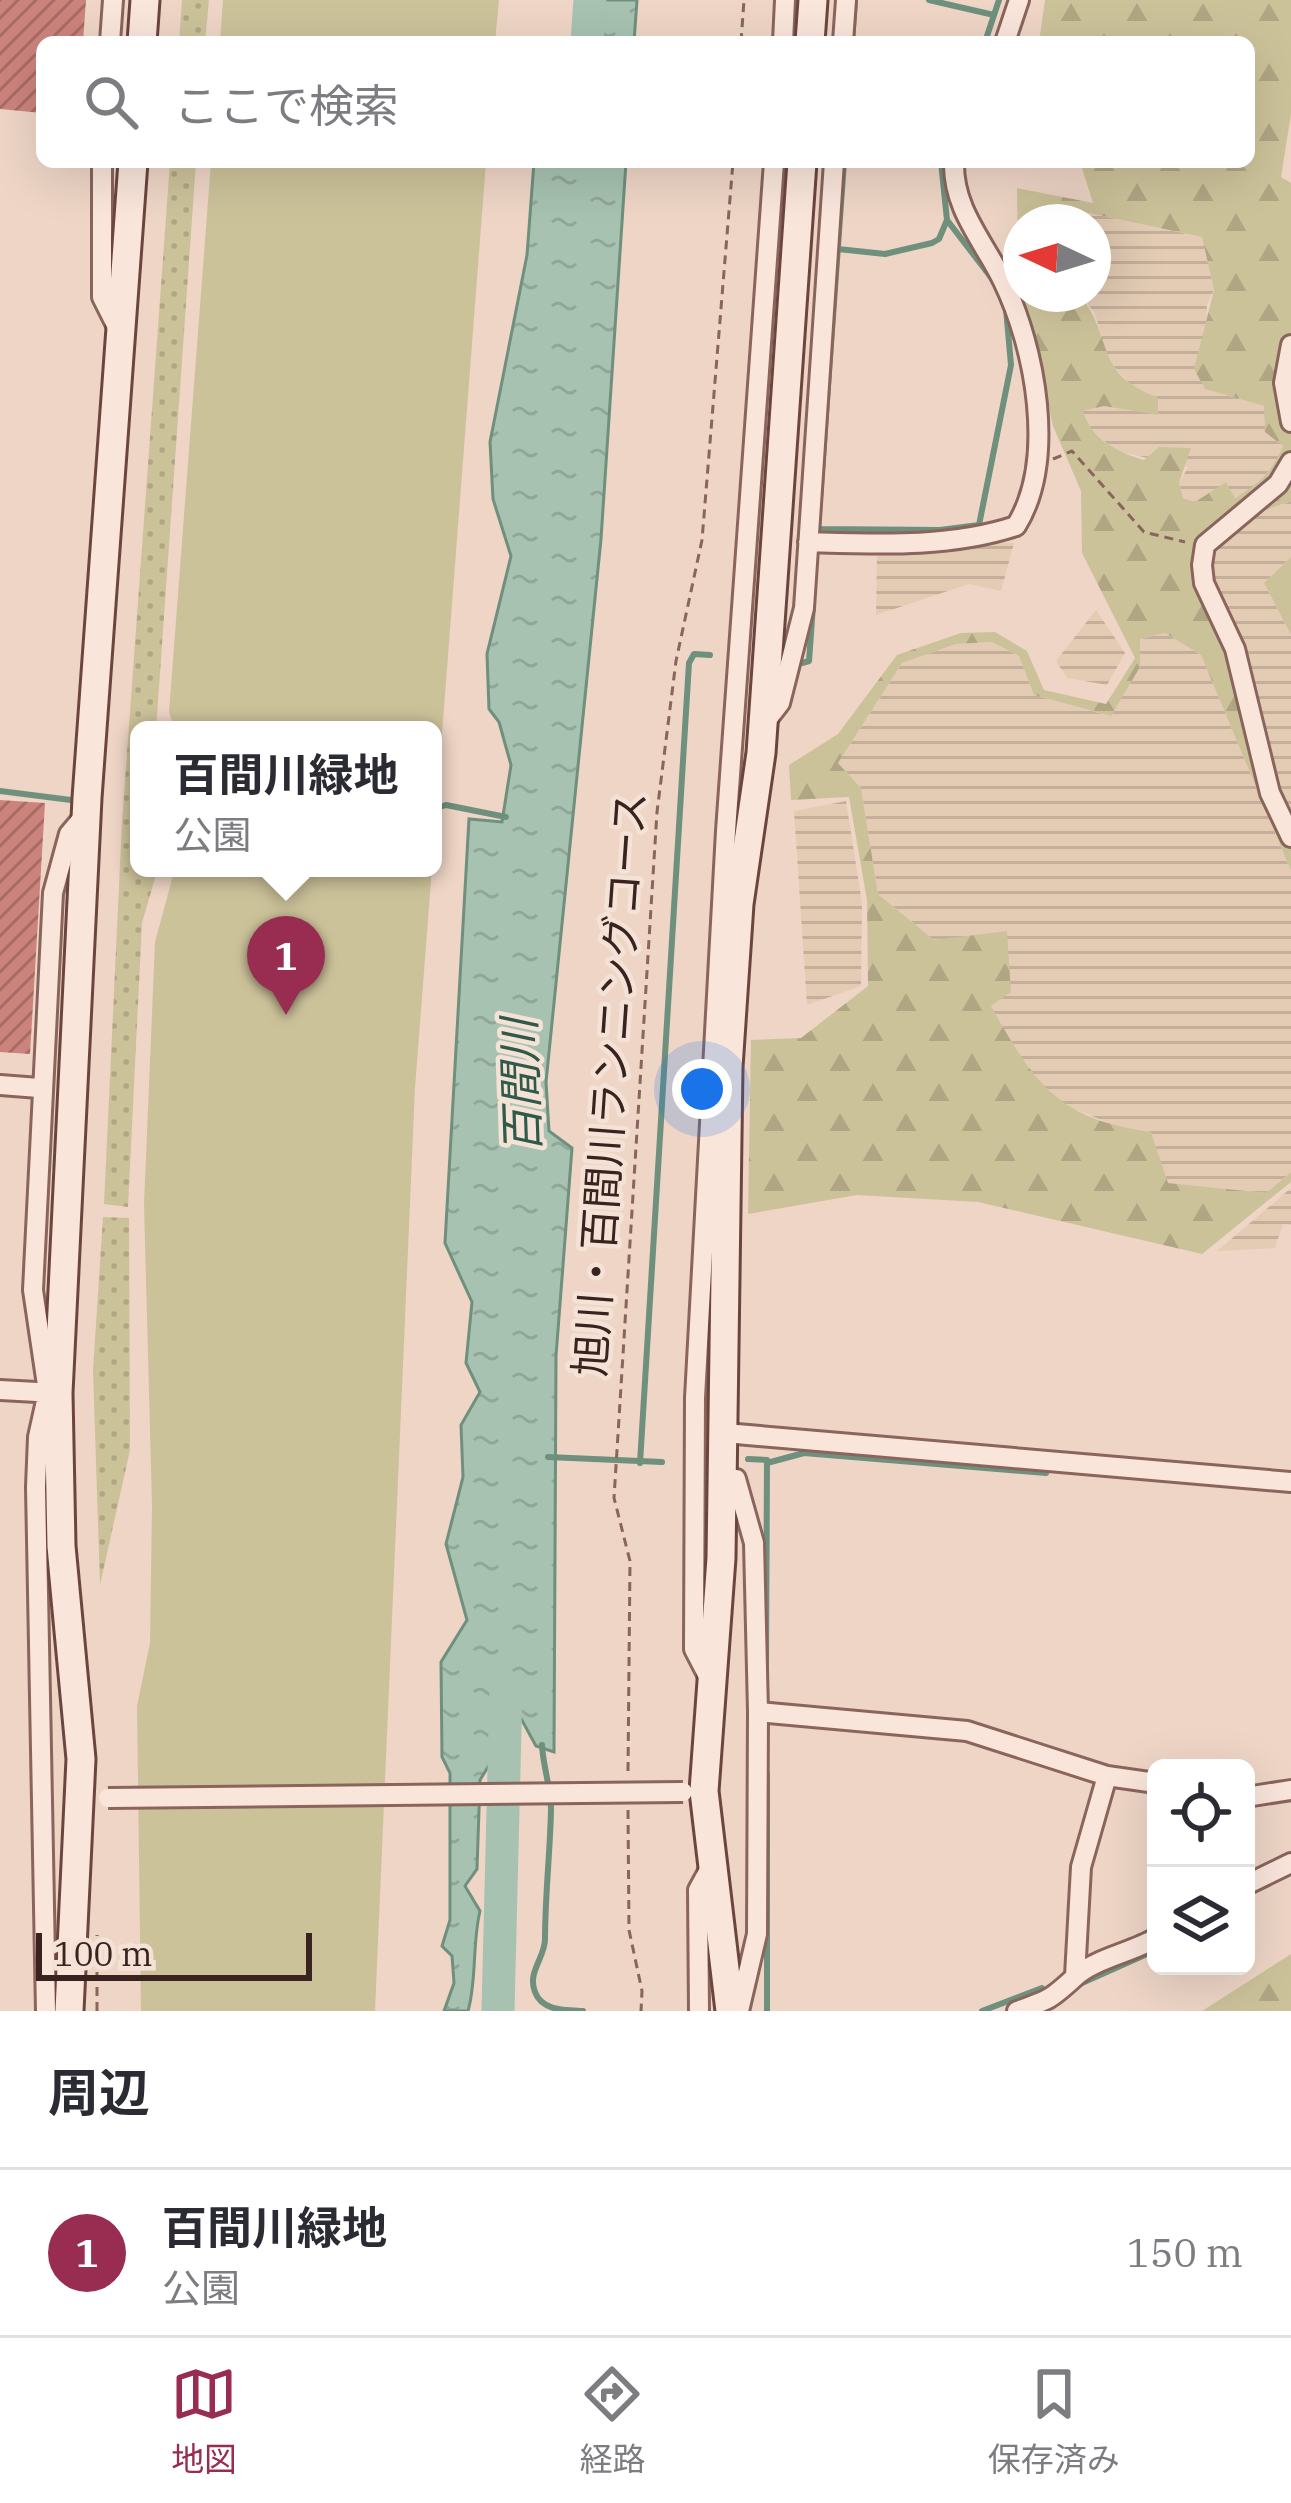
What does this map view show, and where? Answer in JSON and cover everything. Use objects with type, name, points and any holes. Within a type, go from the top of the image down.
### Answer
[{"type":"street","points":[[110,36],[113,0]]},
{"type":"street","points":[[142,36],[145,0]]},
{"type":"street","points":[[782,36],[785,0]]},
{"type":"street","points":[[810,36],[813,0]]},
{"type":"street","points":[[843,36],[846,0]]},
{"type":"street","points":[[1008,36],[1019,0]]},
{"type":"street","points":[[102,168],[102,297],[121,333]]},
{"type":"street","points":[[69,2011],[95,1797],[61,1546],[53,1392],[86,814],[133,168]]},
{"type":"street","points":[[710,1680],[694,1649],[695,1398],[726,831],[774,168]]},
{"type":"street","points":[[735,2011],[693,1792],[710,1680],[725,1433],[728,1067],[739,904],[763,725],[802,168]]},
{"type":"street","points":[[763,725],[780,704],[804,608],[814,542],[834,168]]},
{"type":"street","points":[[814,542],[942,540],[1016,526],[1035,467],[1030,359],[1002,278],[955,191],[954,168]]},
{"type":"street","points":[[1291,345],[1284,383],[1291,422]]},
{"type":"street","points":[[1291,462],[1278,484],[1205,545],[1204,583],[1235,649],[1270,793],[1291,837]]},
{"type":"street","points":[[46,2011],[36,1487],[38,1437],[53,1392],[32,1290],[39,1088],[53,892],[69,834],[86,814]]},
{"type":"street","points":[[0,1085],[39,1088]]},
{"type":"street","points":[[0,1390],[53,1392]]},
{"type":"street","points":[[725,1433],[1291,1482]]},
{"type":"street","points":[[722,1478],[736,1479],[754,1543],[764,1712],[757,1934],[735,2011]]},
{"type":"street","points":[[764,1712],[967,1731],[1107,1776],[1147,1783]]},
{"type":"street","points":[[1072,2011],[1079,1882],[1107,1776]]},
{"type":"street","points":[[1255,1796],[1291,1790]]},
{"type":"street","points":[[95,1797],[693,1792]]},
{"type":"street","points":[[1255,1881],[1291,1864]]},
{"type":"street","points":[[699,2011],[698,1890],[710,1868]]},
{"type":"street","points":[[1017,2011],[1147,1943]]},
{"type":"path","points":[[741,36],[744,0]]},
{"type":"path","name":"旭川・百間川ランニングコース","points":[[628,1787],[630,1562],[614,1498],[614,1469],[657,812],[676,661],[702,540],[733,168]]},
{"type":"path","points":[[1035,467],[1072,451],[1144,532],[1205,545]]},
{"type":"path","points":[[628,1810],[627,1900],[641,2008]]},
{"type":"shaded area","points":[[1111,218],[1202,237],[1214,290],[1207,304],[1205,389],[1264,406],[1283,445],[1274,469],[1235,498],[1207,494],[1195,502],[1183,498],[1179,483],[1188,467],[1116,451],[1087,426],[1082,411],[1104,406],[1157,414],[1108,360],[1095,313],[1111,312]]},
{"type":"shaded area","points":[[1291,501],[1291,557],[1264,583],[1291,635],[1291,824],[1213,590],[1207,550],[1242,520]]},
{"type":"shaded area","points":[[1014,543],[1001,591],[969,584],[876,615],[877,554]]},
{"type":"shaded area","points":[[1096,610],[1125,653],[1107,685],[1067,678],[1056,661]]},
{"type":"shaded area","points":[[1165,633],[1201,655],[1291,871],[1291,1172],[1266,1193],[1167,1183],[1151,1132],[1121,1128],[1057,1102],[1023,1062],[991,1006],[934,940],[878,894],[861,788],[838,763],[902,663],[956,644],[992,642],[1019,656],[1034,695],[1110,716],[1140,667],[1140,639]]},
{"type":"shaded area","points":[[846,801],[862,903],[861,986],[807,1005],[794,811]]},
{"type":"shaded area","points":[[1291,1188],[1291,1225],[1283,1224],[1275,1248],[1217,1251]]},
{"type":"green space","points":[[182,0],[209,0],[206,36],[179,36]]},
{"type":"green space","points":[[223,0],[499,0],[496,36],[220,36]]},
{"type":"green space","points":[[1045,0],[1291,0],[1291,114],[1281,177],[1291,183],[1291,501],[1228,532],[1206,570],[1291,824],[1291,871],[1201,655],[1165,633],[1140,639],[1140,667],[1111,716],[1034,695],[1019,656],[992,642],[956,644],[902,663],[838,763],[861,788],[878,894],[934,940],[1007,931],[1011,992],[991,1006],[1021,1057],[1052,1093],[1093,1118],[1151,1132],[1168,1183],[1266,1193],[1291,1172],[1291,1182],[1202,1254],[978,1202],[857,1195],[748,1214],[751,1040],[801,1038],[868,986],[867,900],[849,797],[791,800],[789,765],[838,734],[897,655],[961,633],[995,632],[1027,651],[1044,690],[1106,704],[1135,658],[1082,553],[1081,491],[1053,426],[1025,312],[1091,312],[1114,366],[1137,388],[1158,397],[1158,415],[1104,406],[1083,411],[1087,421],[1106,443],[1144,460],[1159,447],[1191,448],[1179,483],[1183,498],[1195,502],[1226,482],[1235,498],[1264,476],[1283,446],[1265,432],[1264,406],[1205,389],[1194,369],[1214,290],[1202,237],[1111,218],[1111,204],[1017,204],[1017,188],[1093,203],[1082,168],[1255,168],[1255,36],[1040,36]]},
{"type":"green space","points":[[170,168],[196,168],[157,721],[130,721],[130,877],[155,877],[142,923],[128,1207],[104,1204],[122,822]]},
{"type":"green space","points":[[211,168],[486,168],[442,734],[442,721],[172,721],[169,712]]},
{"type":"green space","points":[[1291,557],[1291,635],[1264,583]]},
{"type":"green space","points":[[173,877],[431,877],[415,1088],[375,2011],[141,2011],[137,1706],[150,1643],[152,1506],[144,1204],[155,942]]},
{"type":"green space","points":[[103,1217],[129,1218],[130,1450],[100,1585],[93,1370]]},
{"type":"green space","points":[[1291,1954],[1291,2011],[1202,2011]]},
{"type":"water","points":[[601,0],[637,0],[634,36],[581,36],[600,16]]},
{"type":"water","points":[[534,168],[626,168],[601,539],[546,1082],[549,1131],[572,1148],[556,1356],[554,1752],[536,1746],[512,1702],[496,1754],[480,1780],[477,1869],[465,1886],[480,1911],[471,1999],[468,2011],[444,2011],[454,1983],[452,1956],[442,1946],[450,1920],[450,1773],[442,1757],[441,1662],[467,1620],[446,1544],[463,1477],[461,1425],[480,1392],[466,1363],[472,1302],[445,1243],[469,819],[502,822],[511,765],[499,722],[489,709],[487,654],[511,556],[493,499],[490,442],[527,255]]},
{"type":"building","points":[[0,0],[86,0],[83,36],[36,36],[36,112],[0,109]]},
{"type":"building","points":[[0,800],[45,803],[30,1054],[0,1052]]},
{"type":"waterway","name":"百間川","points":[[587,36],[590,0]]},
{"type":"waterway","points":[[852,36],[855,0]]},
{"type":"waterway","points":[[929,0],[994,15]]},
{"type":"waterway","points":[[987,36],[999,0]]},
{"type":"waterway","points":[[818,527],[844,168]]},
{"type":"waterway","points":[[942,168],[947,220],[993,280]]},
{"type":"waterway","points":[[838,249],[885,254],[932,243],[939,239],[947,220]]},
{"type":"waterway","points":[[818,529],[940,530],[979,525],[1011,365],[1006,312]]},
{"type":"waterway","points":[[802,663],[809,661],[813,606]]},
{"type":"waterway","points":[[640,1463],[689,663],[694,654],[710,655]]},
{"type":"waterway","points":[[0,791],[71,800]]},
{"type":"waterway","points":[[442,806],[506,817]]},
{"type":"waterway","points":[[767,1463],[804,1453],[1046,1473]]},
{"type":"waterway","points":[[548,1457],[662,1462]]},
{"type":"waterway","points":[[748,1459],[767,1460],[766,1665]]},
{"type":"waterway","name":"百間川","points":[[498,2011],[506,1689]]},
{"type":"waterway","points":[[542,1745],[551,1802],[545,1939],[533,1985],[538,1998],[549,2006],[583,2011]]},
{"type":"waterway","points":[[767,1774],[767,2011]]},
{"type":"waterway","points":[[1082,1983],[1147,1954]]},
{"type":"waterway","points":[[982,2011],[1042,1988]]},
{"type":"place","name":"百間川緑地","points":[[286,1015]]}]
